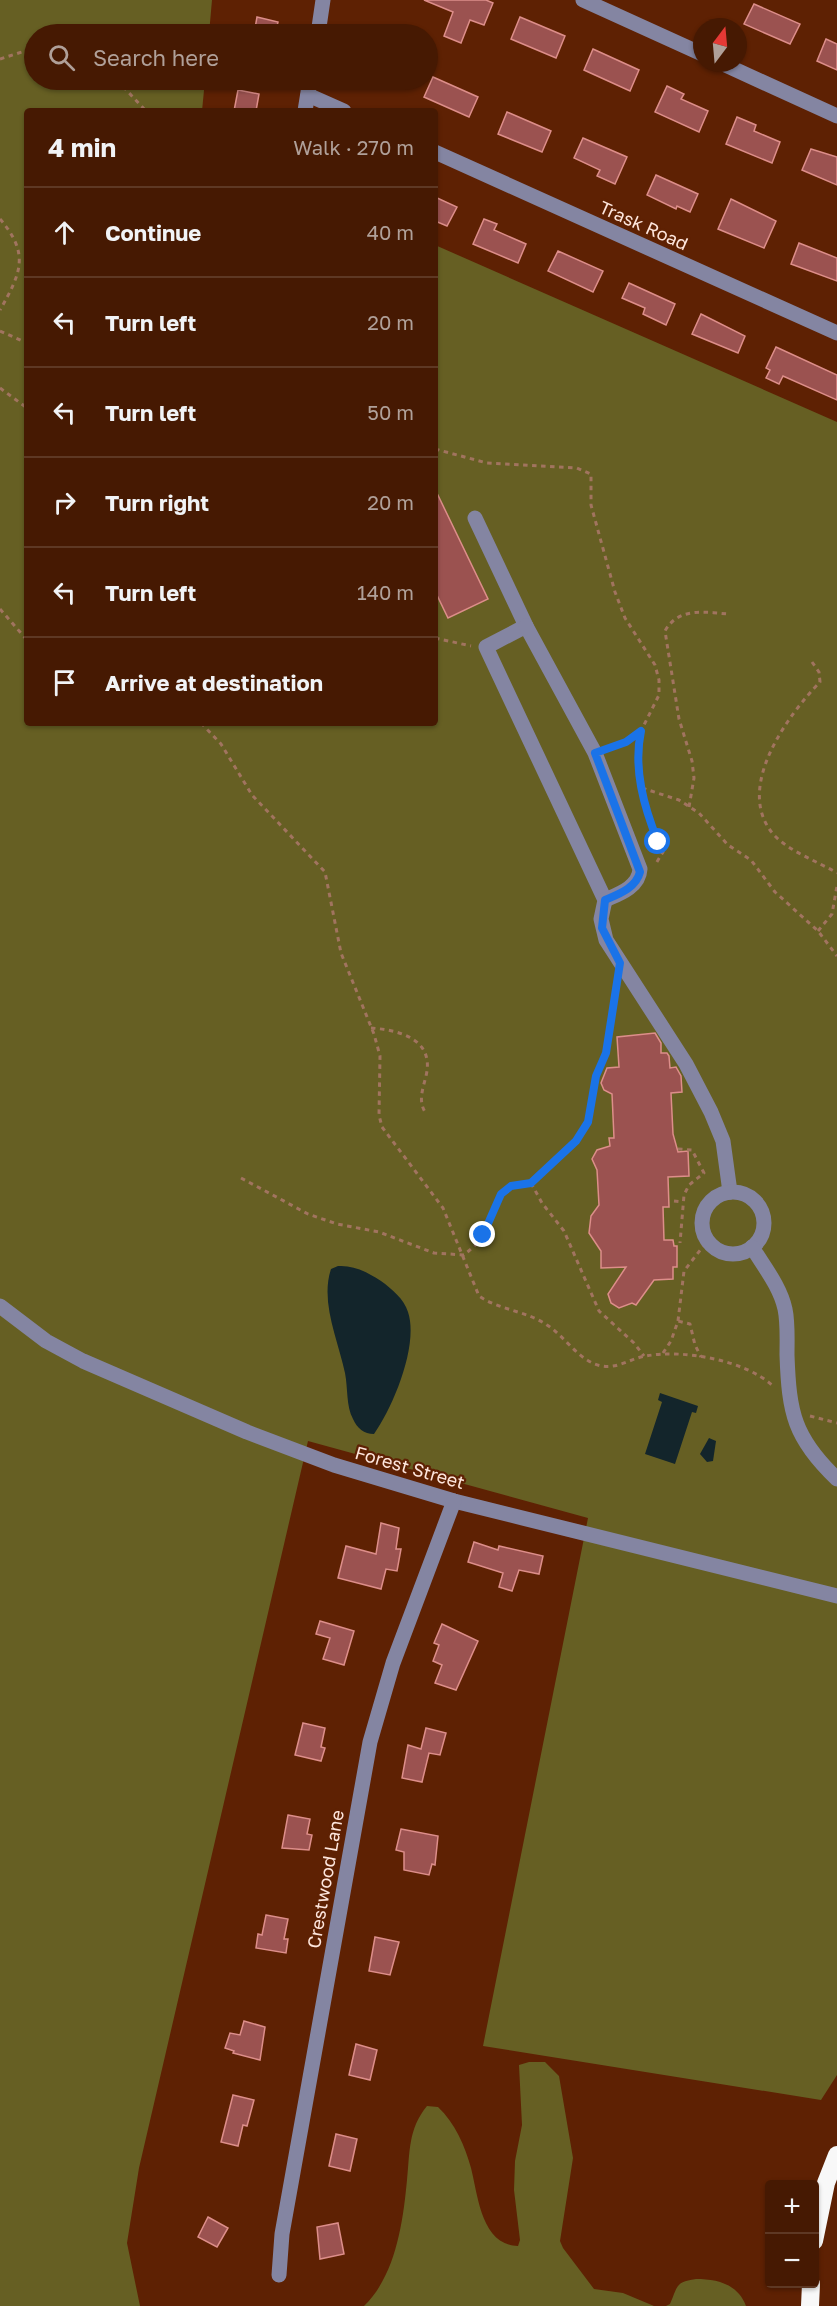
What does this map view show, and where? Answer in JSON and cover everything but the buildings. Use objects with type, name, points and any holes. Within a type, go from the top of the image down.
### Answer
[{"type":"highway","points":[[815,2234],[826,2183],[837,2156]]},
{"type":"highway","points":[[810,2306],[811,2288]]},
{"type":"street","points":[[319,24],[323,0]]},
{"type":"street","points":[[583,0],[693,50]]},
{"type":"street","points":[[741,72],[837,116]]},
{"type":"street","points":[[306,108],[308,90]]},
{"type":"street","points":[[313,90],[340,108]]},
{"type":"street","name":"Trask Road","points":[[438,153],[837,333]]},
{"type":"street","points":[[476,518],[526,626],[595,753],[640,872],[636,882],[625,891],[605,900]]},
{"type":"street","points":[[526,626],[486,646],[605,900],[602,928],[620,963],[686,1064],[711,1112],[723,1141],[730,1192]]},
{"type":"street","points":[[730,1192],[743,1193],[752,1198],[764,1215],[762,1235],[752,1247],[739,1253],[729,1254],[719,1250],[708,1240],[702,1225],[707,1206],[714,1198],[730,1192]]},
{"type":"street","points":[[752,1247],[784,1305],[788,1399],[797,1428],[818,1460],[837,1479]]},
{"type":"street","name":"Forest Street","points":[[0,1306],[46,1341],[72,1356],[247,1432],[334,1466],[454,1501],[837,1596]]},
{"type":"street","name":"Crestwood Lane","points":[[279,2275],[284,2223],[376,1716],[454,1501]]},
{"type":"path","points":[[0,59],[24,49]]},
{"type":"path","points":[[126,90],[143,108]]},
{"type":"path","points":[[0,219],[15,238],[20,257],[16,284],[0,310]]},
{"type":"path","points":[[0,331],[24,342]]},
{"type":"path","points":[[0,388],[24,406]]},
{"type":"path","points":[[438,450],[487,463],[577,468],[591,474],[591,505],[615,592],[625,618],[656,665],[659,680],[658,695],[641,731],[638,765],[648,814],[663,852],[654,866]]},
{"type":"path","points":[[0,609],[24,637]]},
{"type":"path","points":[[689,807],[693,769],[679,719],[665,631],[670,621],[683,614],[728,614]]},
{"type":"path","points":[[438,638],[486,646]]},
{"type":"path","points":[[812,662],[819,672],[820,682],[792,712],[771,747],[760,796],[768,826],[775,836],[837,873]]},
{"type":"path","points":[[204,726],[221,744],[252,795],[325,872],[342,953],[380,1056],[382,1127],[443,1208],[479,1296],[547,1324],[590,1362],[608,1367],[663,1353],[719,1360],[754,1373],[788,1399],[803,1415],[837,1423]]},
{"type":"path","points":[[595,753],[626,742],[641,731]]},
{"type":"path","points":[[642,788],[679,800],[711,825],[728,845],[751,860],[775,892],[818,930],[837,956]]},
{"type":"path","points":[[818,930],[832,914],[837,886]]},
{"type":"path","points":[[241,1178],[308,1214],[337,1224],[379,1232],[434,1253],[464,1255],[479,1242],[501,1194],[511,1186],[531,1183],[576,1141],[588,1122],[596,1076],[606,1053],[620,963]]},
{"type":"path","points":[[371,1028],[408,1034],[423,1048],[428,1060],[421,1099],[425,1112]]},
{"type":"path","points":[[678,1149],[692,1150],[704,1173],[689,1185],[683,1202],[680,1243]]},
{"type":"path","points":[[531,1183],[542,1203],[564,1231],[599,1311],[634,1343],[644,1356]]},
{"type":"path","points":[[674,1201],[683,1202]]},
{"type":"path","points":[[663,1353],[671,1341],[678,1320],[684,1271],[708,1240]]},
{"type":"path","points":[[678,1320],[690,1324],[701,1358]]},
{"type":"shaded area","points":[[0,0],[212,0],[210,24],[24,24],[24,90],[204,90],[202,108],[24,108],[24,726],[438,726],[438,246],[837,422],[837,2075],[821,2100],[483,2046],[588,1518],[308,1441],[139,2168],[127,2243],[140,2306],[0,2306]]},
{"type":"shaded area","points":[[529,2062],[545,2062],[559,2076],[573,2158],[560,2241],[563,2248],[594,2289],[623,2293],[654,2306],[364,2306],[384,2279],[391,2264],[403,2213],[413,2132],[427,2106],[438,2107],[459,2135],[469,2160],[483,2217],[489,2228],[496,2237],[518,2246],[520,2240],[514,2190],[515,2161],[522,2125],[519,2065]]},
{"type":"shaded area","points":[[696,2279],[726,2284],[738,2292],[746,2306],[666,2306],[670,2304],[681,2283]]},
{"type":"water","points":[[338,1266],[360,1270],[381,1281],[401,1299],[408,1312],[410,1341],[407,1358],[396,1392],[374,1434],[364,1432],[359,1428],[349,1408],[345,1373],[329,1308],[328,1282],[331,1269]]},
{"type":"water","points":[[660,1393],[698,1406],[696,1413],[692,1412],[675,1464],[645,1454],[662,1402],[658,1400]]},
{"type":"water","points":[[709,1438],[716,1441],[713,1461],[707,1462],[700,1454]]},
{"type":"route","points":[[483,1235],[501,1194],[511,1186],[531,1183],[538,1174],[576,1141],[584,1132],[588,1122],[596,1076],[606,1053],[620,963],[606,940],[602,928],[602,913],[605,900],[625,891],[636,882],[640,872],[595,753],[631,740],[641,731],[638,747],[639,777],[658,842]]}]
